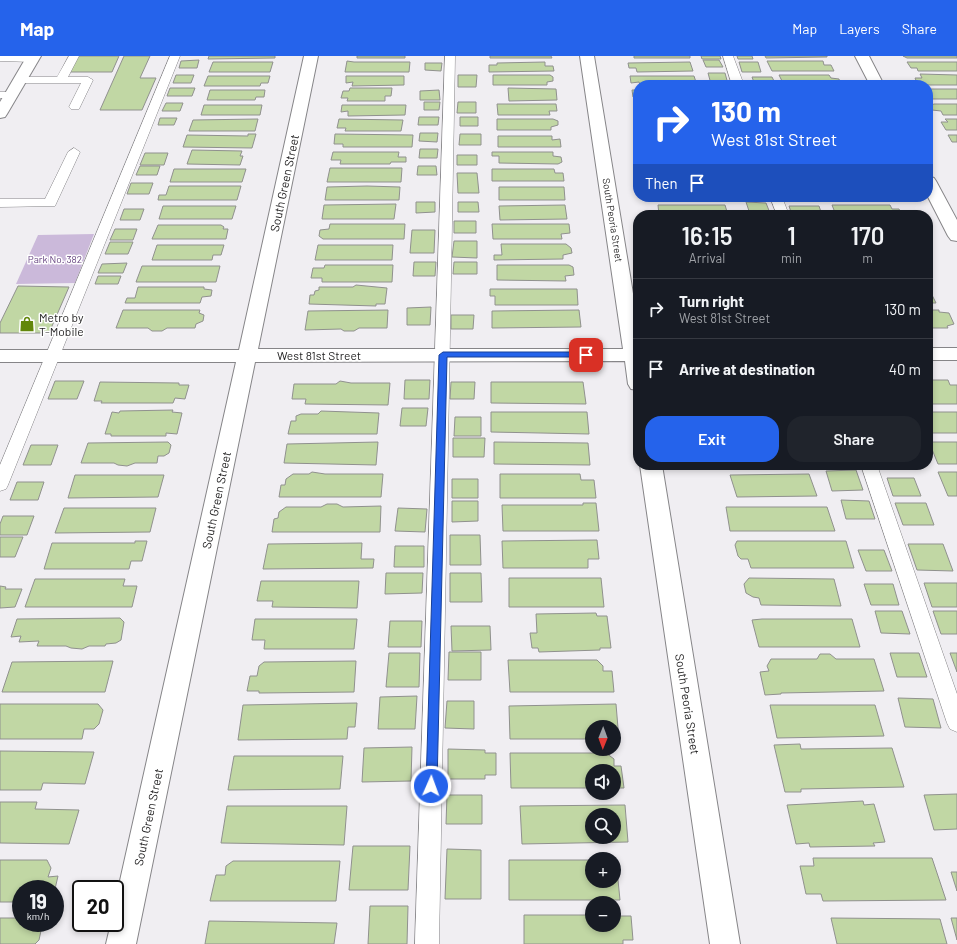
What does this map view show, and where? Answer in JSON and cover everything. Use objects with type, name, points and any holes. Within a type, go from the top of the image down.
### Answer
[{"type":"street","name":"South Green Street","points":[[121,944],[312,56]]},
{"type":"street","name":"South Peoria Street","points":[[587,56],[633,337]]},
{"type":"street","points":[[862,56],[874,80]]},
{"type":"street","points":[[0,114],[6,95],[20,80],[34,57]]},
{"type":"street","points":[[933,190],[957,236]]},
{"type":"street","points":[[933,354],[957,354]]},
{"type":"street","name":"West 81st Street","points":[[0,356],[633,355]]},
{"type":"street","name":"South Peoria Street","points":[[652,470],[725,944]]},
{"type":"lane","points":[[61,80],[74,56]]},
{"type":"lane","points":[[0,485],[175,56]]},
{"type":"lane","points":[[427,944],[450,56]]},
{"type":"lane","points":[[728,56],[736,80]]},
{"type":"lane","points":[[0,58],[34,57]]},
{"type":"lane","points":[[20,80],[88,80],[74,107]]},
{"type":"lane","points":[[0,203],[50,203],[74,152]]},
{"type":"lane","points":[[871,470],[957,723]]},
{"type":"green space","name":"Park No. 382","points":[[94,234],[75,283],[16,284],[38,235]]},
{"type":"building","points":[[77,56],[119,56],[112,72],[68,72]]},
{"type":"building","points":[[124,56],[150,56],[140,78],[156,78],[142,110],[100,110]]},
{"type":"building","points":[[209,56],[275,56],[275,58],[208,59]]},
{"type":"building","points":[[357,56],[405,56],[405,58],[357,58]]},
{"type":"building","points":[[490,56],[551,56],[552,58],[490,58]]},
{"type":"building","points":[[634,56],[690,56],[690,58],[634,58]]},
{"type":"building","points":[[701,56],[720,56],[721,59],[702,59]]},
{"type":"building","points":[[737,56],[752,56],[753,59],[738,59]]},
{"type":"building","points":[[765,56],[827,56],[827,57],[766,58]]},
{"type":"building","points":[[903,56],[957,56],[957,58],[907,58]]},
{"type":"building","points":[[199,60],[197,68],[179,68],[181,61]]},
{"type":"building","points":[[703,60],[719,60],[723,67],[706,67]]},
{"type":"building","points":[[347,61],[410,62],[409,72],[345,72]]},
{"type":"building","points":[[767,61],[823,61],[824,65],[831,65],[834,71],[772,71]]},
{"type":"building","points":[[213,62],[273,62],[270,72],[209,72]]},
{"type":"building","points":[[545,62],[545,66],[553,66],[554,71],[489,72],[489,65],[497,65],[497,63]]},
{"type":"building","points":[[690,62],[693,71],[637,72],[636,68],[629,68],[628,63]]},
{"type":"building","points":[[739,62],[758,62],[761,72],[742,72]]},
{"type":"building","points":[[907,62],[957,62],[957,71],[918,71],[917,68],[911,68]]},
{"type":"building","points":[[425,63],[442,63],[441,71],[425,70]]},
{"type":"building","points":[[708,73],[725,73],[727,80],[710,80]]},
{"type":"building","points":[[920,74],[957,75],[957,85],[933,85],[933,80],[916,80],[915,78],[922,78]]},
{"type":"building","points":[[176,75],[194,75],[191,83],[173,83]]},
{"type":"building","points":[[458,75],[477,75],[476,87],[458,87]]},
{"type":"building","points":[[493,75],[550,75],[553,77],[553,81],[547,82],[547,85],[493,85]]},
{"type":"building","points":[[779,75],[829,75],[831,78],[839,80],[782,80]]},
{"type":"building","points":[[208,76],[270,76],[268,83],[261,83],[260,86],[204,86]]},
{"type":"building","points":[[346,76],[404,76],[404,85],[352,86],[353,82],[346,83]]},
{"type":"building","points":[[630,76],[694,76],[695,80],[633,80],[633,83],[631,83]]},
{"type":"building","points":[[752,77],[772,77],[774,80],[753,80]]},
{"type":"building","points":[[170,88],[195,88],[192,96],[167,96]]},
{"type":"building","points":[[350,88],[392,88],[391,96],[385,96],[385,101],[347,101],[348,98],[341,98],[343,91],[349,91]]},
{"type":"building","points":[[508,88],[556,89],[557,100],[509,101]]},
{"type":"building","points":[[933,89],[957,89],[957,99],[933,99]]},
{"type":"building","points":[[210,90],[265,90],[264,97],[256,97],[255,100],[207,100]]},
{"type":"building","points":[[439,90],[440,100],[420,100],[420,91]]},
{"type":"building","points":[[424,102],[440,102],[439,110],[424,110]]},
{"type":"building","points":[[458,102],[476,102],[476,113],[457,113]]},
{"type":"building","points":[[166,103],[183,103],[180,111],[162,111]]},
{"type":"building","points":[[497,104],[556,104],[557,111],[549,111],[550,115],[498,115]]},
{"type":"building","points":[[933,104],[957,104],[957,115],[943,115],[941,111],[933,110]]},
{"type":"building","points":[[204,105],[262,105],[260,115],[201,115]]},
{"type":"building","points":[[342,105],[406,105],[405,115],[348,116],[348,111],[341,112]]},
{"type":"building","points":[[419,117],[439,117],[438,125],[418,125]]},
{"type":"building","points":[[460,117],[478,117],[478,126],[460,126]]},
{"type":"building","points":[[160,118],[177,118],[174,125],[158,125]]},
{"type":"building","points":[[258,119],[255,131],[189,131],[193,120]]},
{"type":"building","points":[[339,119],[403,120],[401,131],[345,131],[346,128],[337,128]]},
{"type":"building","points":[[497,119],[553,119],[558,121],[558,125],[551,127],[551,130],[497,130]]},
{"type":"building","points":[[945,119],[957,119],[957,130],[946,130],[941,122],[948,122]]},
{"type":"building","points":[[420,133],[438,133],[437,142],[419,141]]},
{"type":"building","points":[[248,134],[256,134],[252,148],[183,147],[187,135],[248,136]]},
{"type":"building","points":[[335,134],[413,135],[412,147],[343,147],[343,144],[334,144]]},
{"type":"building","points":[[460,134],[481,134],[481,145],[459,145]]},
{"type":"building","points":[[948,135],[957,135],[957,142],[952,142]]},
{"type":"building","points":[[498,136],[552,136],[552,140],[560,139],[561,147],[498,147]]},
{"type":"building","points":[[420,149],[438,149],[437,158],[419,158]]},
{"type":"building","points":[[192,150],[242,151],[240,156],[243,156],[240,165],[187,164]]},
{"type":"building","points":[[333,152],[399,152],[398,157],[406,157],[406,162],[391,162],[390,164],[340,164],[341,160],[331,160]]},
{"type":"building","points":[[492,152],[553,152],[553,156],[561,157],[562,162],[558,164],[499,163],[499,156],[492,156]]},
{"type":"building","points":[[145,153],[168,153],[164,165],[140,165]]},
{"type":"building","points":[[457,155],[477,155],[477,165],[457,165]]},
{"type":"building","points":[[140,166],[160,166],[157,175],[136,175]]},
{"type":"building","points":[[418,166],[436,166],[437,175],[417,175]]},
{"type":"building","points":[[330,168],[402,168],[401,182],[327,182]]},
{"type":"building","points":[[174,169],[246,169],[242,182],[170,182]]},
{"type":"building","points":[[492,169],[554,169],[555,173],[563,173],[564,181],[492,181]]},
{"type":"building","points":[[457,173],[477,173],[479,193],[458,193]]},
{"type":"building","points":[[131,183],[153,183],[149,194],[127,194]]},
{"type":"building","points":[[169,186],[241,186],[237,200],[158,200],[159,195],[166,195]]},
{"type":"building","points":[[327,187],[400,187],[399,200],[325,200]]},
{"type":"building","points":[[499,187],[564,187],[565,200],[499,200]]},
{"type":"building","points":[[416,202],[435,202],[435,212],[416,213]]},
{"type":"building","points":[[458,202],[478,202],[479,212],[458,212]]},
{"type":"building","points":[[746,202],[766,203],[769,210],[749,210]]},
{"type":"building","points":[[396,204],[394,219],[322,219],[324,205]]},
{"type":"building","points":[[565,205],[567,219],[500,220],[499,206]]},
{"type":"building","points":[[658,205],[725,205],[726,210],[658,210]]},
{"type":"building","points":[[832,205],[890,205],[892,209],[900,210],[834,210]]},
{"type":"building","points":[[163,206],[236,206],[232,219],[159,219]]},
{"type":"building","points":[[789,206],[819,206],[820,210],[790,210]]},
{"type":"building","points":[[124,209],[144,209],[140,220],[120,220]]},
{"type":"building","points":[[454,221],[476,221],[476,233],[454,233]]},
{"type":"building","points":[[330,224],[405,224],[404,239],[323,239],[319,236],[320,230],[329,229]]},
{"type":"building","points":[[492,224],[569,224],[570,233],[561,234],[562,239],[493,239]]},
{"type":"building","points":[[158,225],[221,225],[224,227],[223,229],[228,229],[226,239],[152,239]]},
{"type":"building","points":[[115,229],[137,229],[133,240],[110,240]]},
{"type":"building","points":[[412,230],[435,230],[434,253],[410,253]]},
{"type":"building","points":[[454,241],[477,241],[477,258],[452,257]]},
{"type":"building","points":[[110,242],[133,242],[128,254],[105,254]]},
{"type":"building","points":[[501,244],[566,244],[571,248],[572,253],[563,255],[563,259],[494,260],[494,255],[502,255]]},
{"type":"building","points":[[157,245],[224,245],[221,255],[213,255],[212,260],[152,260]]},
{"type":"building","points":[[318,245],[393,245],[392,260],[315,260]]},
{"type":"building","points":[[414,262],[436,262],[435,276],[413,276]]},
{"type":"building","points":[[454,262],[477,262],[477,274],[453,274]]},
{"type":"building","points":[[127,263],[123,273],[98,273],[102,264]]},
{"type":"building","points":[[325,265],[393,265],[392,282],[322,282],[322,278],[311,278],[313,268],[324,268]]},
{"type":"building","points":[[497,265],[569,265],[573,267],[574,275],[565,276],[566,281],[497,280]]},
{"type":"building","points":[[142,266],[220,266],[216,282],[136,282]]},
{"type":"building","points":[[98,276],[121,276],[118,284],[95,284]]},
{"type":"building","points":[[356,285],[387,288],[385,304],[376,304],[376,306],[309,304],[310,295],[314,295],[315,291],[319,290],[319,287],[353,287]]},
{"type":"building","points":[[18,286],[69,287],[49,333],[0,333],[0,323]]},
{"type":"building","points":[[138,287],[204,287],[204,289],[212,290],[211,296],[202,297],[200,303],[125,303],[127,298],[135,298]]},
{"type":"building","points":[[490,289],[577,289],[578,305],[495,305],[495,296],[490,296]]},
{"type":"building","points":[[431,307],[430,325],[407,325],[407,308]]},
{"type":"building","points":[[123,310],[200,310],[199,313],[204,315],[203,321],[196,324],[195,328],[167,328],[162,331],[152,331],[148,328],[116,328]]},
{"type":"building","points":[[388,310],[387,328],[359,328],[354,331],[344,331],[341,329],[305,330],[308,311]]},
{"type":"building","points":[[579,310],[581,327],[492,328],[492,311]]},
{"type":"building","points":[[933,310],[949,313],[954,324],[947,326],[948,328],[933,328]]},
{"type":"building","points":[[451,315],[474,315],[473,329],[451,329]]},
{"type":"building","points":[[405,380],[430,380],[429,399],[404,399]]},
{"type":"building","points":[[933,380],[948,380],[950,385],[957,385],[957,404],[933,404]]},
{"type":"building","points":[[55,381],[84,381],[77,399],[48,399]]},
{"type":"building","points":[[340,381],[351,383],[390,383],[388,405],[305,404],[306,399],[292,399],[294,384],[336,384]]},
{"type":"building","points":[[100,382],[179,383],[179,385],[189,385],[185,399],[175,398],[173,403],[101,403],[102,401],[94,401]]},
{"type":"building","points":[[451,382],[475,382],[474,399],[450,399]]},
{"type":"building","points":[[491,382],[583,382],[586,404],[491,403]]},
{"type":"building","points":[[402,408],[428,408],[426,426],[400,426]]},
{"type":"building","points":[[173,410],[172,412],[182,413],[177,434],[166,433],[166,436],[111,436],[111,434],[105,434],[112,412],[119,413],[120,411]]},
{"type":"building","points":[[321,411],[379,413],[377,434],[288,434],[291,421],[296,421],[296,416],[301,414],[318,414]]},
{"type":"building","points":[[491,412],[587,412],[589,434],[491,432]]},
{"type":"building","points":[[933,412],[957,412],[957,433],[933,433]]},
{"type":"building","points":[[455,417],[481,417],[481,436],[454,436]]},
{"type":"building","points":[[453,438],[485,438],[484,457],[453,457]]},
{"type":"building","points":[[168,442],[171,445],[169,453],[164,456],[158,456],[157,463],[135,463],[127,466],[114,463],[81,463],[88,443]]},
{"type":"building","points":[[378,442],[376,465],[284,463],[287,444]]},
{"type":"building","points":[[494,442],[588,443],[590,465],[494,464]]},
{"type":"building","points":[[933,442],[957,442],[957,464],[938,464],[933,452]]},
{"type":"building","points":[[31,445],[58,445],[51,465],[23,465]]},
{"type":"building","points":[[856,470],[863,490],[832,491],[826,471]]},
{"type":"building","points":[[312,472],[325,474],[383,474],[381,497],[279,497],[281,485],[285,485],[286,479],[293,474],[309,474]]},
{"type":"building","points":[[938,472],[957,472],[957,496],[948,496]]},
{"type":"building","points":[[500,474],[580,474],[581,480],[594,480],[596,498],[500,498]]},
{"type":"building","points":[[809,474],[817,496],[737,497],[730,475]]},
{"type":"building","points":[[75,475],[164,475],[158,497],[68,498]]},
{"type":"building","points":[[887,478],[914,478],[921,496],[893,496]]},
{"type":"building","points":[[452,479],[478,479],[478,498],[452,498]]},
{"type":"building","points":[[17,482],[44,482],[38,500],[10,500]]},
{"type":"building","points":[[841,500],[869,501],[875,519],[846,519]]},
{"type":"building","points":[[452,501],[478,501],[478,521],[452,522]]},
{"type":"building","points":[[583,503],[596,503],[599,531],[503,531],[502,505],[583,505]]},
{"type":"building","points":[[895,503],[926,503],[934,525],[903,525]]},
{"type":"building","points":[[327,504],[337,504],[343,507],[381,506],[380,532],[272,532],[274,519],[278,518],[279,512],[286,507],[321,507]]},
{"type":"building","points":[[726,507],[827,507],[835,531],[730,531]]},
{"type":"building","points":[[64,508],[156,508],[150,532],[55,533]]},
{"type":"building","points":[[398,508],[427,509],[425,532],[395,531]]},
{"type":"building","points":[[3,516],[34,516],[27,535],[0,535],[0,524]]},
{"type":"building","points":[[450,535],[480,535],[481,565],[450,565]]},
{"type":"building","points":[[0,537],[23,537],[15,557],[0,557]]},
{"type":"building","points":[[597,540],[599,559],[588,559],[588,568],[503,568],[502,541]]},
{"type":"building","points":[[135,541],[147,541],[142,561],[131,561],[129,569],[44,569],[52,543],[135,543]]},
{"type":"building","points":[[737,541],[846,541],[854,568],[751,568],[748,559],[741,559],[738,556],[735,545]]},
{"type":"building","points":[[362,543],[361,559],[374,559],[373,568],[263,569],[268,544]]},
{"type":"building","points":[[908,544],[943,544],[953,571],[917,570]]},
{"type":"building","points":[[395,546],[424,546],[424,567],[394,567]]},
{"type":"building","points":[[858,550],[884,550],[892,571],[866,571]]},
{"type":"building","points":[[386,573],[423,573],[422,593],[385,594]]},
{"type":"building","points":[[450,573],[481,573],[482,602],[450,602]]},
{"type":"building","points":[[509,578],[601,578],[604,607],[509,607]]},
{"type":"building","points":[[749,578],[834,579],[841,606],[761,605],[759,598],[753,597],[746,593],[744,584]]},
{"type":"building","points":[[35,579],[125,579],[123,586],[137,586],[132,607],[25,607]]},
{"type":"building","points":[[261,581],[359,581],[357,608],[272,607],[273,601],[257,601]]},
{"type":"building","points":[[924,583],[957,583],[957,607],[932,607]]},
{"type":"building","points":[[864,584],[893,584],[899,605],[871,605]]},
{"type":"building","points":[[0,586],[6,587],[5,589],[22,589],[15,607],[0,608]]},
{"type":"building","points":[[875,611],[902,611],[910,634],[881,633]]},
{"type":"building","points":[[933,611],[957,611],[957,634],[941,634]]},
{"type":"building","points":[[596,613],[597,616],[607,616],[611,648],[600,648],[600,650],[539,652],[538,648],[532,648],[530,633],[537,633],[536,614]]},
{"type":"building","points":[[120,618],[124,622],[121,640],[116,643],[106,644],[105,646],[89,646],[82,649],[66,646],[37,646],[39,641],[19,642],[21,636],[11,637],[17,619]]},
{"type":"building","points":[[255,619],[357,619],[354,649],[264,649],[265,640],[252,640]]},
{"type":"building","points":[[852,619],[860,647],[759,647],[752,620]]},
{"type":"building","points":[[390,621],[422,621],[421,647],[388,647]]},
{"type":"building","points":[[451,626],[490,626],[491,650],[452,651]]},
{"type":"building","points":[[449,652],[481,652],[481,680],[448,680]]},
{"type":"building","points":[[389,653],[420,653],[419,687],[386,687]]},
{"type":"building","points":[[890,653],[919,653],[927,677],[897,677]]},
{"type":"building","points":[[950,653],[957,653],[957,672]]},
{"type":"building","points":[[820,654],[830,654],[836,659],[874,659],[884,691],[781,693],[765,695],[760,672],[769,671],[767,666],[771,659],[817,659]]},
{"type":"building","points":[[508,660],[597,660],[603,666],[603,671],[612,671],[614,692],[510,692]]},
{"type":"building","points":[[113,661],[105,692],[2,692],[12,662]]},
{"type":"building","points":[[356,661],[354,692],[259,693],[259,691],[247,691],[250,676],[257,676],[259,666],[264,662]]},
{"type":"building","points":[[417,696],[415,729],[378,729],[380,697]]},
{"type":"building","points":[[898,698],[933,699],[941,728],[905,727]]},
{"type":"building","points":[[447,701],[474,701],[474,729],[445,728]]},
{"type":"building","points":[[357,703],[355,727],[348,727],[347,739],[238,740],[243,705]]},
{"type":"building","points":[[0,704],[98,704],[103,710],[99,724],[94,729],[84,729],[82,739],[0,739]]},
{"type":"building","points":[[616,704],[617,720],[585,720],[585,739],[510,739],[509,706]]},
{"type":"building","points":[[770,705],[875,705],[884,736],[777,738]]},
{"type":"building","points":[[800,744],[801,749],[892,748],[904,787],[801,789],[801,792],[785,792],[774,745]]},
{"type":"building","points":[[412,747],[411,781],[362,782],[364,748]]},
{"type":"building","points":[[448,749],[485,750],[485,753],[496,753],[496,775],[485,775],[485,779],[448,779]]},
{"type":"building","points":[[0,751],[94,752],[85,784],[43,783],[41,790],[0,790]]},
{"type":"building","points":[[510,753],[585,753],[585,756],[610,756],[614,759],[614,764],[585,764],[585,788],[511,788]]},
{"type":"building","points":[[234,756],[343,756],[340,789],[228,790]]},
{"type":"building","points":[[621,766],[624,788],[621,788]]},
{"type":"building","points":[[957,794],[957,829],[934,830],[924,795]]},
{"type":"building","points":[[447,795],[482,795],[482,824],[446,824]]},
{"type":"building","points":[[863,801],[864,805],[874,804],[885,842],[873,843],[875,846],[810,847],[809,843],[796,844],[787,805]]},
{"type":"building","points":[[0,802],[37,802],[35,809],[79,810],[69,844],[0,843]]},
{"type":"building","points":[[625,805],[628,842],[621,842],[621,808],[585,808],[585,843],[522,844],[520,806]]},
{"type":"building","points":[[227,806],[347,806],[344,845],[221,843]]},
{"type":"building","points":[[353,846],[410,846],[408,890],[349,890]]},
{"type":"building","points":[[447,849],[481,850],[481,899],[445,899]]},
{"type":"building","points":[[813,858],[932,858],[946,900],[823,901],[821,894],[806,894],[800,866],[814,866]]},
{"type":"building","points":[[0,860],[47,860],[51,868],[48,877],[58,876],[57,880],[12,880],[12,902],[0,902]]},
{"type":"building","points":[[509,860],[585,860],[585,888],[619,888],[620,896],[585,896],[585,900],[509,900]]},
{"type":"building","points":[[233,861],[340,861],[336,901],[210,901],[216,875],[225,875],[226,866]]},
{"type":"building","points":[[951,872],[957,872],[957,891]]},
{"type":"building","points":[[370,906],[408,906],[407,944],[368,944]]},
{"type":"building","points":[[524,915],[585,915],[585,932],[621,932],[621,916],[631,916],[633,940],[623,940],[623,944],[524,944]]},
{"type":"building","points":[[0,918],[12,918],[12,932],[41,932],[39,940],[35,944],[0,944]]},
{"type":"building","points":[[831,918],[940,919],[947,944],[837,944]]},
{"type":"building","points":[[951,918],[957,918],[957,940]]},
{"type":"building","points":[[209,921],[337,923],[334,944],[205,944]]},
{"type":"place","name":"Metro by T-Mobile","points":[[27,324]]},
{"type":"route","points":[[431,786],[443,355],[586,355]]}]
